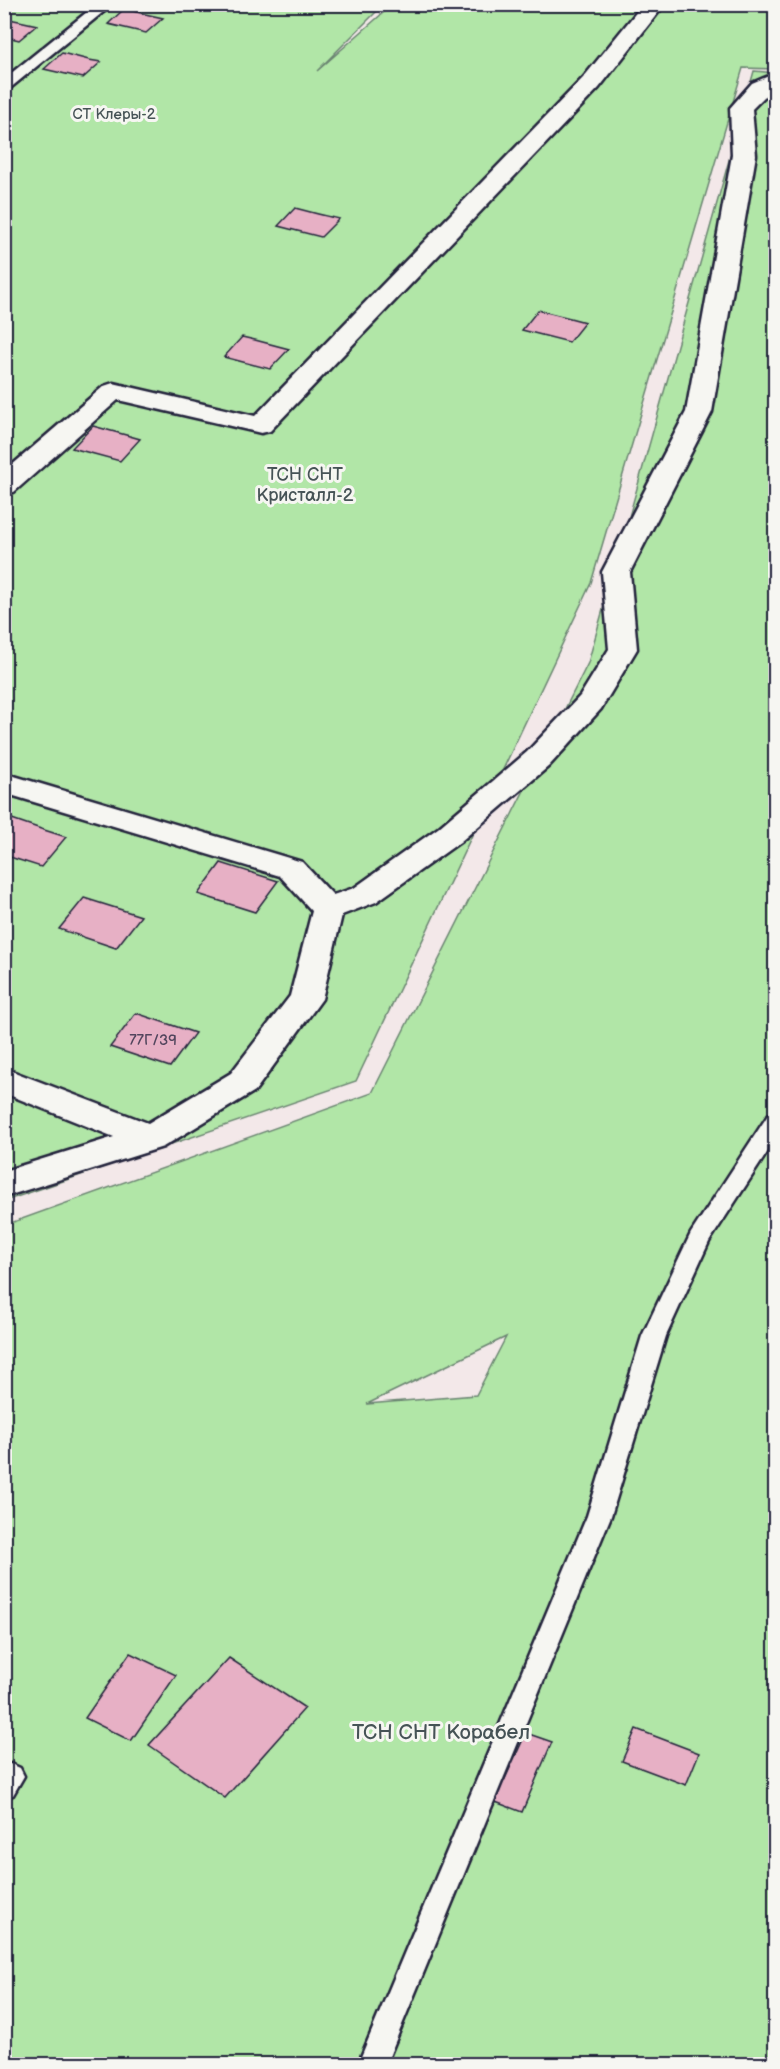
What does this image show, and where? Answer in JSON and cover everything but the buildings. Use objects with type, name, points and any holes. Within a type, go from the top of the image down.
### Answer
[{"type":"street","points":[[4,486],[113,391],[261,425],[591,83],[655,4]]},
{"type":"street","points":[[328,909],[365,895],[431,849],[538,759],[591,702],[623,649],[616,572],[699,412],[744,155],[741,108],[760,88],[776,80]]},
{"type":"street","points":[[4,783],[291,869],[328,909]]},
{"type":"street","points":[[4,1184],[151,1138],[243,1082],[306,999],[328,909]]},
{"type":"street","points":[[4,1080],[151,1138]]},
{"type":"lane","points":[[4,86],[106,4]]},
{"type":"lane","points":[[372,2064],[599,1516],[654,1336],[699,1239],[776,1121]]},
{"type":"green space","name":"ТСН СНТ Кристалл-2","points":[[4,5],[383,5],[317,71],[392,5],[776,5],[775,69],[743,68],[591,583],[356,1081],[5,1201]]},
{"type":"green space","name":"ТСН СНТ Корабел","points":[[754,71],[775,73],[775,2064],[5,2064],[5,1225],[372,1093],[588,663]],"holes":[[[506,1337],[476,1395],[367,1404]]]},
{"type":"park label","name":"СТ Клеры-2","points":[[114,114]]}]
